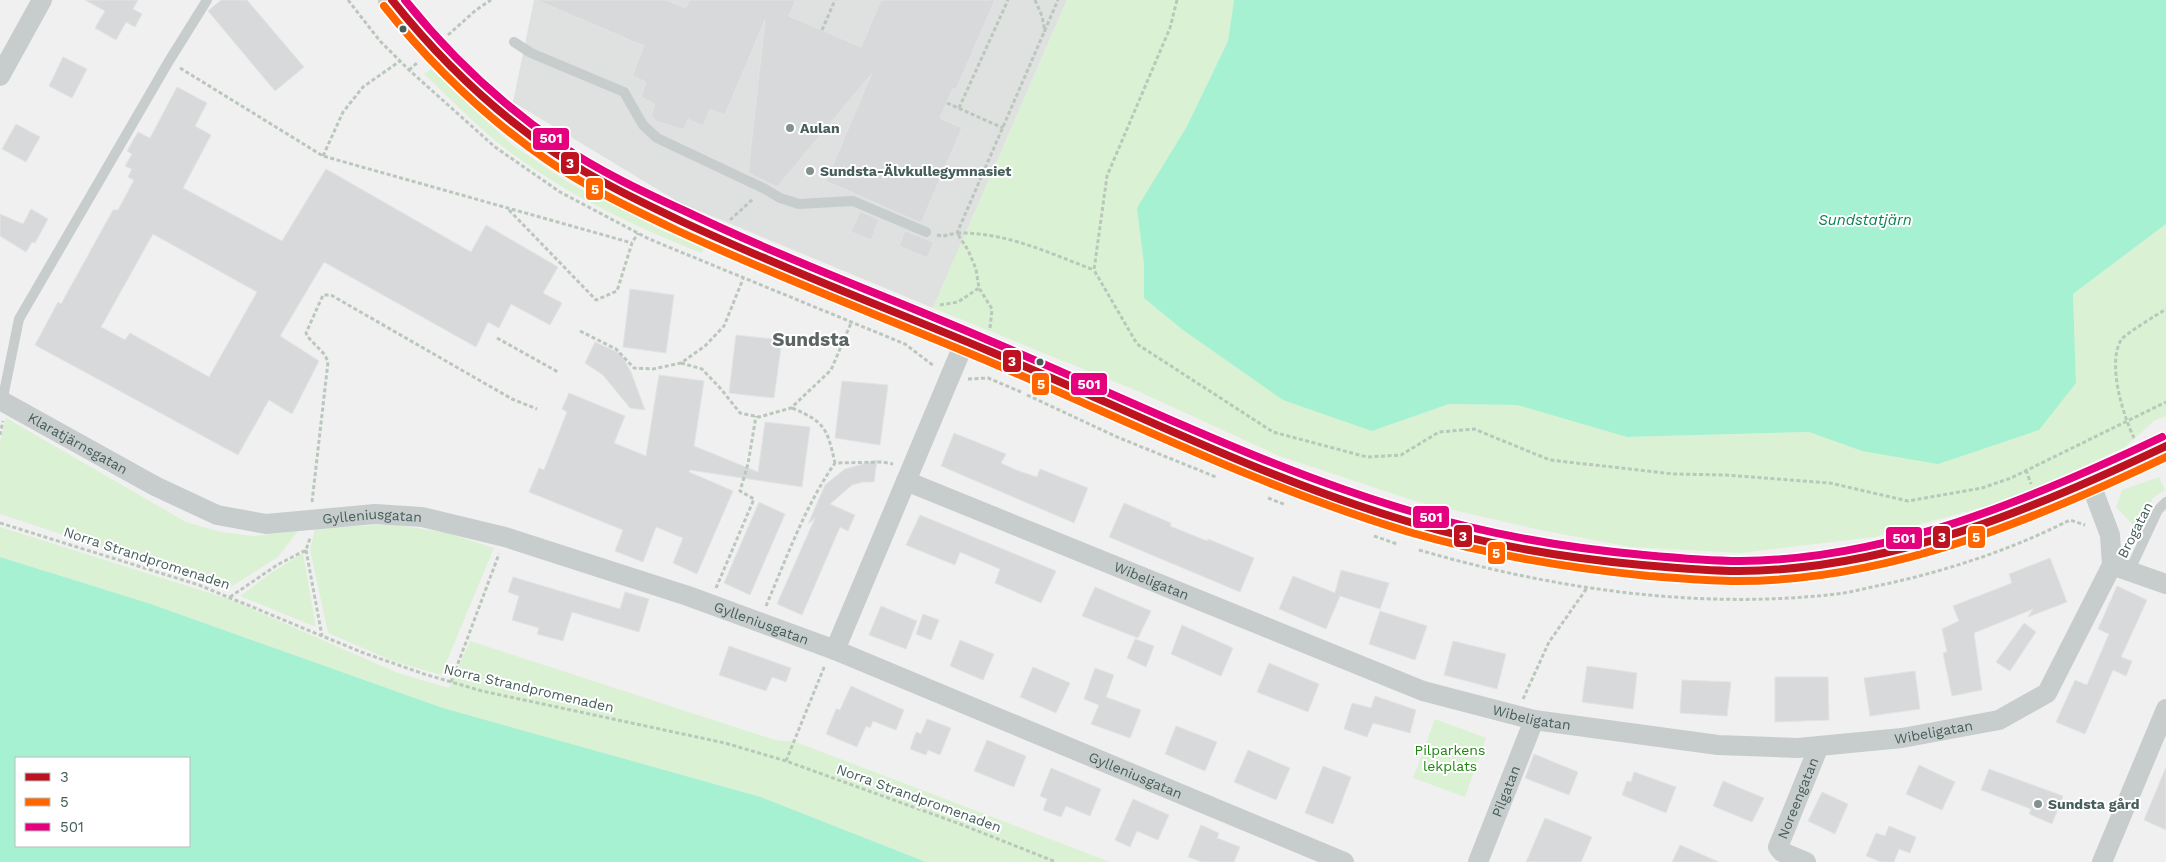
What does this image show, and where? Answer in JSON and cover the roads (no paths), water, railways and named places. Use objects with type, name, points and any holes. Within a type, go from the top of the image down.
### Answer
[{"type":"street","points":[[0,76],[42,0]]},
{"type":"street","points":[[392,0],[432,49],[511,120],[557,154],[652,207],[720,239],[975,345],[1225,455],[1369,509],[1459,535],[1571,558],[1676,568],[1749,571],[1813,565],[1870,557],[1935,540],[1999,520],[2090,482],[2154,452]]},
{"type":"street","points":[[835,650],[950,375],[975,345]]},
{"type":"street","name":"Klaratjärnsgatan","points":[[1,401],[155,486]]},
{"type":"street","name":"Wibeligatan","points":[[908,475],[1423,692],[1525,717],[1718,745],[1798,748],[1902,738],[1999,720],[2046,693],[2121,568]]},
{"type":"street","points":[[2090,482],[2121,568],[2166,584]]},
{"type":"street","name":"Gylleniusgatan","points":[[155,486],[218,515],[266,524],[375,514],[422,518],[505,537],[709,604],[835,650],[1344,862]]},
{"type":"street","points":[[2102,862],[2166,709]]},
{"type":"street","name":"Pilgatan","points":[[1478,862],[1525,717]]},
{"type":"street","name":"Noreengatan","points":[[1806,862],[1782,852],[1778,847],[1819,746]]},
{"type":"lane","points":[[1,401],[19,319],[169,61],[207,0]]},
{"type":"lane","points":[[514,42],[530,53],[624,92],[642,125],[657,138],[780,198],[798,204],[853,201],[926,232]]},
{"type":"lane","name":"Brogatan","points":[[2121,568],[2158,510],[2166,502]]},
{"type":"water","name":"Sundstatjärn","points":[[1234,0],[2166,0],[2166,224],[2073,294],[2076,383],[2039,430],[1938,464],[1862,451],[1809,432],[1627,437],[1517,405],[1449,404],[1372,431],[1283,400],[1183,330],[1144,298],[1144,264],[1137,208],[1186,128],[1228,41]]},
{"type":"water","points":[[0,557],[148,603],[443,708],[761,797],[926,862],[0,862]]},
{"type":"place","name":"Aulan","points":[[790,128]]},
{"type":"place","name":"Sundsta-Älvkullegymnasiet","points":[[810,171]]},
{"type":"place","name":"Sundsta gård","points":[[2038,804]]},
{"type":"district","name":"Sundsta","points":[[811,339]]},
{"type":"park label","name":"Pilparkens lekplats","points":[[1450,758]]}]
